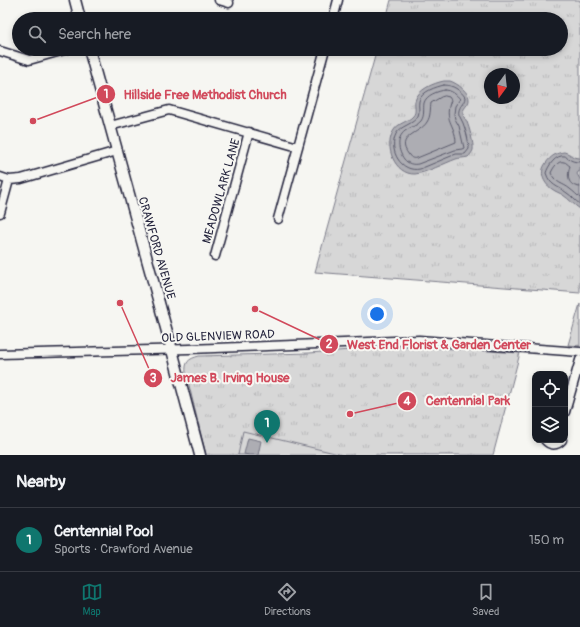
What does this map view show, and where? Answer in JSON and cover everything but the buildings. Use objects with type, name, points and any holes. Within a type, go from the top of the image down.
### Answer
[{"type":"main road","points":[[75,0],[78,12]]},
{"type":"main road","name":"CRAWFORD AVENUE","points":[[91,56],[200,455]]},
{"type":"street","points":[[219,0],[229,3]]},
{"type":"street","points":[[335,12],[338,0]]},
{"type":"street","points":[[0,51],[12,55]]},
{"type":"street","points":[[16,56],[29,60],[43,56]]},
{"type":"street","points":[[278,219],[323,56]]},
{"type":"street","points":[[110,126],[169,110],[298,147]]},
{"type":"street","name":"MEADOWLARK LANE","points":[[215,256],[249,132]]},
{"type":"street","points":[[0,177],[9,180],[21,180],[117,151]]},
{"type":"street","points":[[0,213],[9,180]]},
{"type":"street","name":"OLD GLENVIEW ROAD","points":[[0,354],[172,350],[419,340],[580,352]]},
{"type":"street","points":[[566,407],[580,360]]},
{"type":"green space","points":[[391,0],[580,0],[580,293],[315,272],[375,56],[568,56],[568,12],[388,12]]},
{"type":"green space","points":[[580,304],[580,346],[568,345]]},
{"type":"green space","points":[[392,347],[422,347],[520,353],[493,455],[206,455],[186,373],[186,366],[192,358],[199,356],[309,353]]},
{"type":"green space","points":[[243,431],[343,455],[238,455]]},
{"type":"water","points":[[444,81],[450,81],[456,84],[465,91],[469,97],[469,102],[464,110],[463,116],[467,122],[471,136],[473,151],[468,157],[456,159],[424,172],[415,174],[408,173],[397,165],[393,158],[390,144],[391,137],[394,130],[400,124],[411,118],[414,114],[415,101],[419,93],[431,85]]},
{"type":"water","points":[[564,152],[580,158],[580,171],[577,174],[580,179],[580,209],[562,194],[549,187],[544,181],[542,174],[544,166],[554,155]]},
{"type":"water","points":[[248,438],[261,441],[258,455],[244,454]]},
{"type":"place","name":"Hillside Free Methodist Church","points":[[33,121]]},
{"type":"place","name":"James B. Irving House","points":[[120,303]]},
{"type":"place","name":"West End Florist & Garden Center","points":[[255,309]]},
{"type":"place","name":"Centennial Park","points":[[350,414]]},
{"type":"place","name":"Centennial Pool","points":[[267,443]]}]
